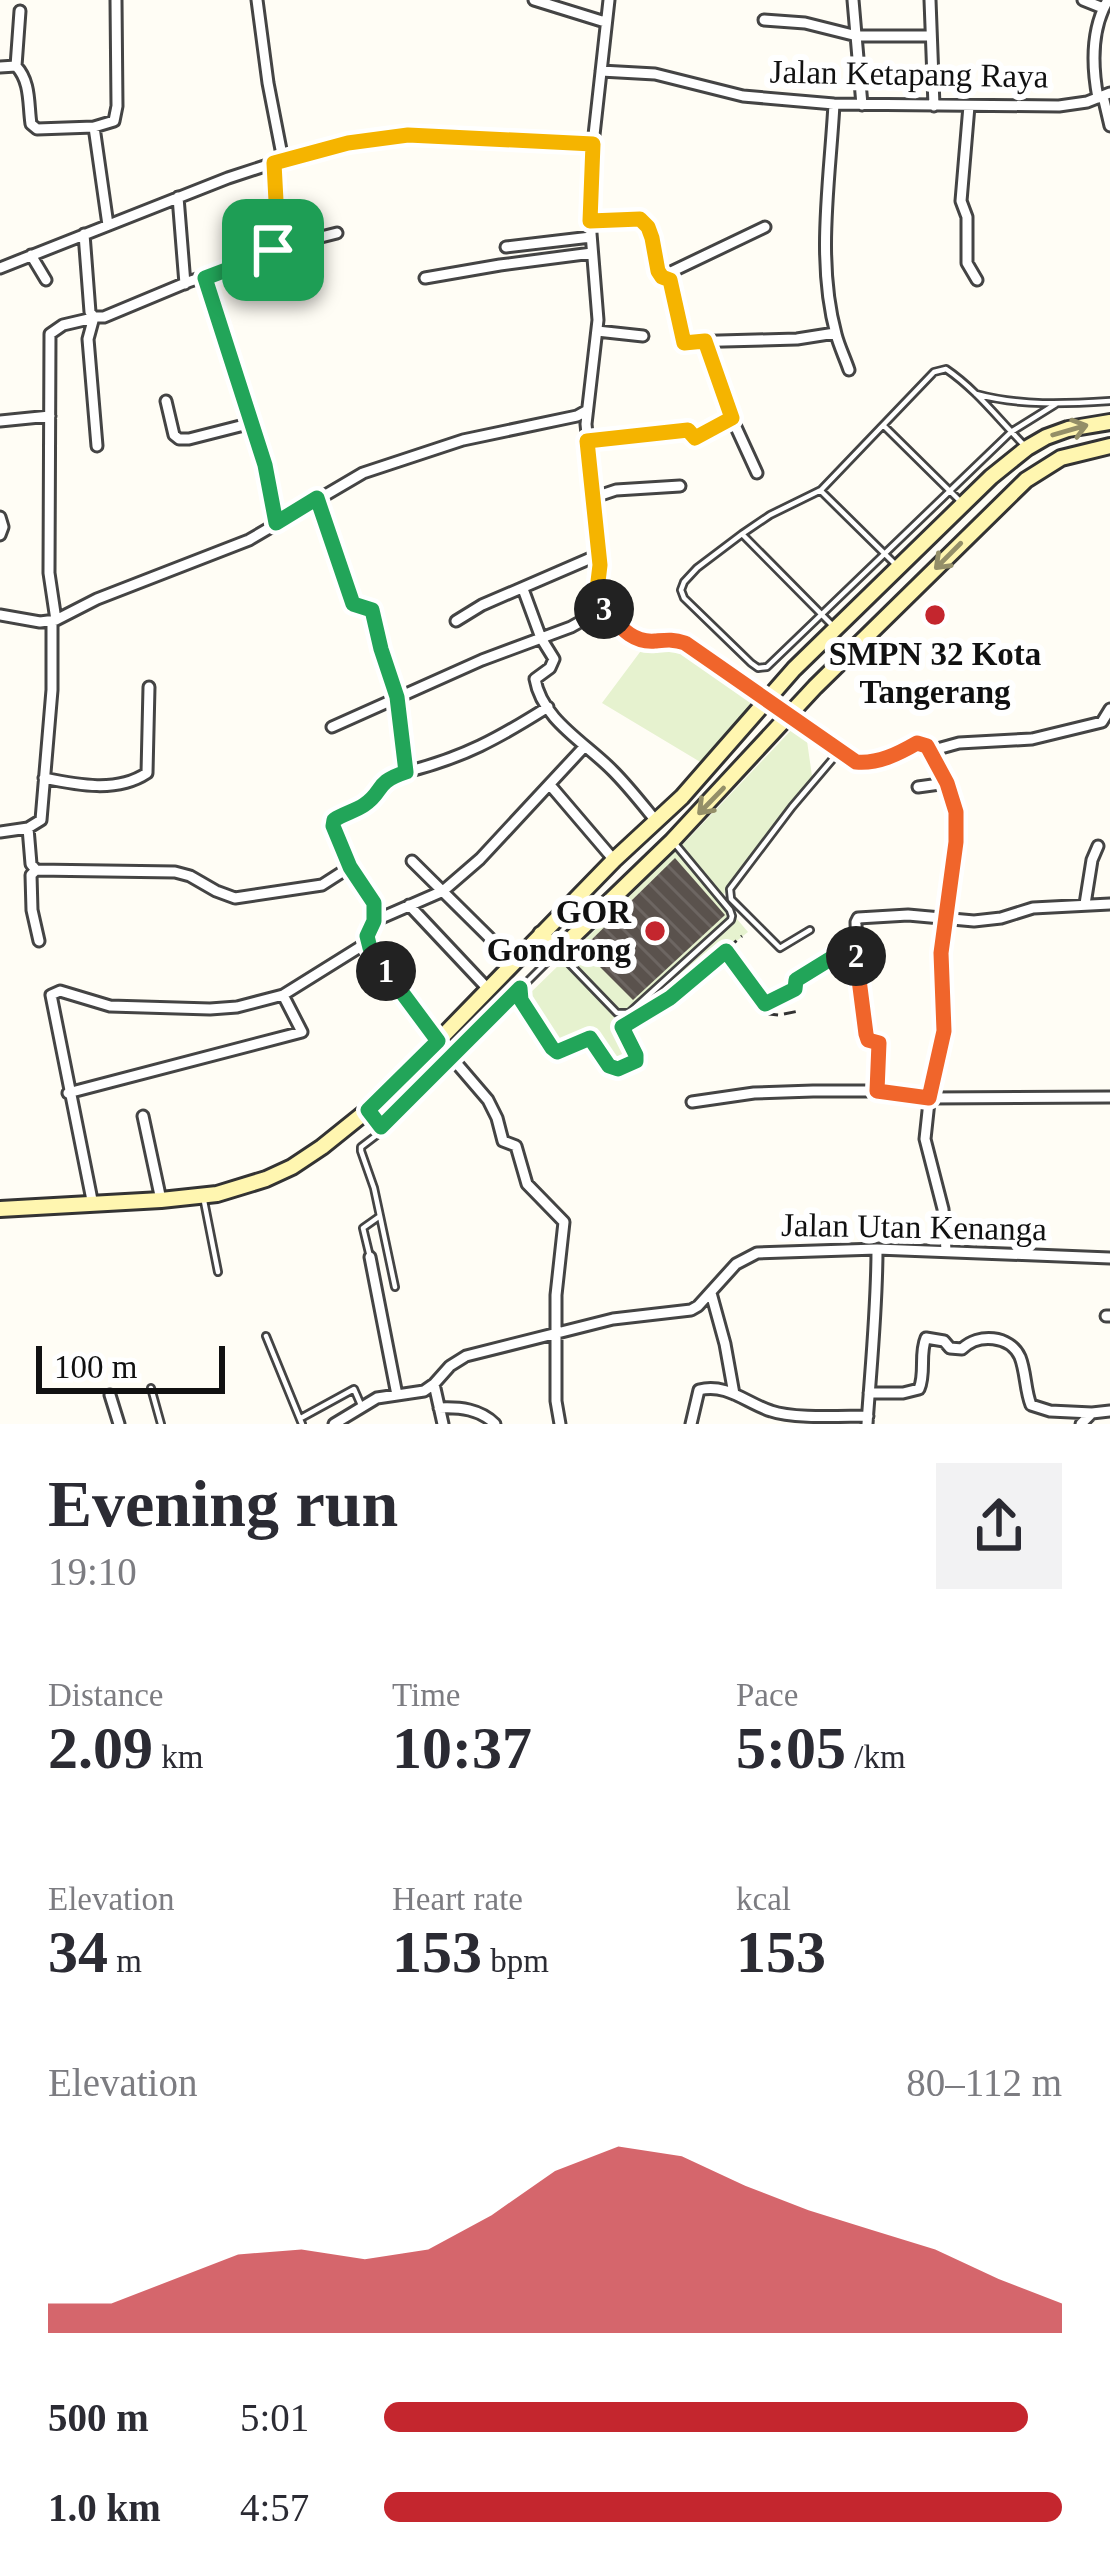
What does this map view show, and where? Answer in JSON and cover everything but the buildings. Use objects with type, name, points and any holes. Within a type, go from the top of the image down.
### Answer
[{"type":"street","points":[[20,11],[16,66],[25,80],[30,119],[37,129],[94,127],[116,116],[116,0]]},
{"type":"street","points":[[257,0],[278,161],[278,239],[273,250]]},
{"type":"street","points":[[534,0],[605,22]]},
{"type":"street","points":[[610,0],[593,144],[590,221],[597,331],[587,441],[600,565],[597,590],[603,609],[634,638],[685,643],[861,763],[896,755],[917,743],[927,746],[947,783],[956,812],[956,842],[941,953],[944,1031],[925,1139],[943,1209],[946,1250]]},
{"type":"street","points":[[850,0],[862,105]]},
{"type":"street","points":[[930,0],[934,106]]},
{"type":"street","points":[[1083,0],[1106,4],[1094,58],[1110,125]]},
{"type":"street","points":[[764,20],[805,23],[857,36],[929,37]]},
{"type":"street","points":[[0,67],[16,66]]},
{"type":"street","name":"Jalan Ketapang Raya","points":[[601,71],[655,74],[743,96],[834,104],[1059,106],[1104,95]]},
{"type":"street","points":[[834,104],[828,279],[836,333],[850,370]]},
{"type":"street","points":[[969,106],[962,201],[967,217],[967,263],[977,280]]},
{"type":"street","points":[[94,127],[108,225]]},
{"type":"street","points":[[0,268],[178,196],[278,161],[348,143],[408,135],[593,144]]},
{"type":"street","points":[[178,196],[185,284]]},
{"type":"street","points":[[590,221],[640,219],[652,238],[658,271],[670,280]]},
{"type":"street","points":[[765,227],[674,272],[670,280],[684,343],[836,333]]},
{"type":"street","points":[[0,832],[28,828],[40,820],[54,620],[50,334],[63,325],[104,317],[273,250],[337,233]]},
{"type":"street","points":[[84,234],[94,318],[88,339],[97,446]]},
{"type":"street","points":[[506,247],[591,237]]},
{"type":"street","points":[[425,278],[592,254]]},
{"type":"street","points":[[32,255],[46,280]]},
{"type":"street","points":[[205,278],[265,465],[276,523]]},
{"type":"street","points":[[597,331],[644,336]]},
{"type":"street","points":[[705,341],[757,472]]},
{"type":"street","points":[[166,401],[178,439],[252,423]]},
{"type":"street","points":[[0,615],[54,620],[234,547],[363,473],[502,430],[587,411]]},
{"type":"street","points":[[0,421],[50,416]]},
{"type":"street","points":[[587,441],[688,430],[695,438],[732,418]]},
{"type":"street","points":[[552,945],[614,860],[835,628],[963,503],[1036,457],[1068,429],[1110,422]]},
{"type":"street","points":[[1036,457],[1061,458],[1110,446]]},
{"type":"street","points":[[444,1049],[514,962],[552,945],[672,841],[813,686],[1009,495],[1036,457]]},
{"type":"street","points":[[592,498],[616,490],[680,486]]},
{"type":"street","points":[[317,498],[353,604],[372,610],[397,697],[406,772]]},
{"type":"street","points":[[0,517],[4,527],[0,535]]},
{"type":"street","points":[[456,620],[598,555]]},
{"type":"street","points":[[524,589],[554,663],[535,683],[548,707],[557,721],[614,771],[656,821]]},
{"type":"street","points":[[332,727],[482,660],[571,627],[603,609]]},
{"type":"street","points":[[796,671],[813,686]]},
{"type":"street","points":[[44,778],[112,786],[147,772],[149,687]]},
{"type":"street","points":[[374,921],[374,903],[350,867],[334,820],[370,801],[381,782],[494,741],[548,707]]},
{"type":"street","points":[[930,752],[959,743],[1031,739],[1102,722],[1110,710]]},
{"type":"street","points":[[560,1424],[556,1295],[564,1222],[526,1184],[516,1146],[502,1139],[493,1109],[368,942],[374,921],[442,891],[480,859],[585,746]]},
{"type":"street","points":[[724,748],[745,766]]},
{"type":"street","points":[[918,787],[947,783]]},
{"type":"street","points":[[550,785],[614,860]]},
{"type":"street","points":[[28,828],[31,864],[36,870]]},
{"type":"street","points":[[1085,904],[1098,847]]},
{"type":"street","points":[[412,861],[514,962]]},
{"type":"street","points":[[40,941],[32,910],[36,870],[175,872],[235,898],[322,885],[350,867]]},
{"type":"street","points":[[877,1091],[879,1043],[868,1040],[866,1034],[856,943],[858,918],[908,915],[974,921],[1033,908],[1110,904]]},
{"type":"street","points":[[409,905],[488,989]]},
{"type":"street","points":[[93,1205],[68,1093],[54,992],[110,1006],[237,1007],[284,994],[368,942]]},
{"type":"street","points":[[0,1209],[204,1199],[292,1167],[375,1119],[444,1049],[520,988]]},
{"type":"street","points":[[68,1093],[302,1032],[284,994]]},
{"type":"street","points":[[692,1102],[754,1093],[877,1091],[929,1098],[1110,1097]]},
{"type":"street","points":[[143,1117],[161,1200]]},
{"type":"street","points":[[691,1424],[699,1390],[710,1387],[734,1394],[777,1419],[867,1420],[878,1249]]},
{"type":"street","name":"Jalan Utan Kenanga","points":[[334,1424],[377,1397],[412,1394],[434,1384],[466,1356],[613,1319],[691,1310],[736,1264],[757,1253],[878,1249],[1110,1258]]},
{"type":"street","points":[[370,1257],[397,1395]]},
{"type":"street","points":[[711,1292],[734,1394]]},
{"type":"street","points":[[869,1394],[919,1389],[926,1338],[962,1348],[980,1337],[1005,1343],[1019,1355],[1031,1406],[1050,1412],[1110,1411]]},
{"type":"street","points":[[434,1384],[443,1424]]},
{"type":"street","points":[[110,1395],[118,1424]]},
{"type":"street","points":[[440,1408],[480,1413],[495,1424]]},
{"type":"street","points":[[1082,1424],[1092,1414]]},
{"type":"lane","points":[[1036,457],[1011,432],[976,394],[946,369],[934,372],[821,490],[770,515],[697,568],[684,582],[684,598],[758,668],[767,667],[1011,432],[1056,404]]},
{"type":"lane","points":[[976,394],[1056,404],[1110,401]]},
{"type":"lane","points":[[884,426],[963,503]]},
{"type":"lane","points":[[821,490],[898,567]]},
{"type":"lane","points":[[742,534],[835,628]]},
{"type":"lane","points":[[810,930],[780,948],[730,899],[730,889],[839,750]]},
{"type":"lane","points":[[625,1024],[623,1033],[636,1055],[631,1065],[613,1069],[590,1038],[557,1052],[521,1000],[520,988],[552,945],[617,1012],[629,1013],[731,920],[730,910],[672,841]]},
{"type":"lane","points":[[375,1119],[380,1135],[361,1151],[374,1188],[395,1287]]},
{"type":"lane","points":[[204,1199],[218,1272]]},
{"type":"lane","points":[[370,1257],[363,1228],[380,1216]]},
{"type":"lane","points":[[266,1336],[301,1421],[354,1389],[362,1405]]},
{"type":"lane","points":[[151,1388],[161,1424]]},
{"type":"path","points":[[625,1024],[670,998],[742,936]]},
{"type":"path","points":[[765,1004],[795,989],[796,980],[856,943]]},
{"type":"path","points":[[726,951],[771,1015],[800,1011]]},
{"type":"green space","points":[[669,645],[752,701],[728,737],[702,763],[602,703],[643,648]]},
{"type":"green space","points":[[796,725],[807,741],[813,783],[720,899],[748,932],[655,1005],[613,1030],[631,1066],[613,1072],[588,1037],[561,1051],[522,1001],[688,839]]},
{"type":"place","name":"SMPN 32 Kota Tangerang","points":[[935,615]]},
{"type":"place","name":"GOR Gondrong","points":[[655,931]]},
{"type":"route","points":[[408,135],[593,144],[590,221],[640,219],[648,227],[658,271],[670,280],[684,343],[705,341],[732,418],[695,438],[688,430],[587,441],[599,598],[603,609],[634,638],[685,643],[856,762],[896,755],[917,743],[927,746],[937,761],[952,794],[956,842],[941,953],[944,1031],[929,1098],[877,1091],[879,1043],[868,1040],[866,1034],[856,943],[796,980],[795,989],[765,1004],[726,951],[670,998],[622,1027],[636,1061],[618,1069],[609,1066],[590,1038],[557,1052],[552,1048],[521,1000],[520,988],[381,1127],[368,1110],[438,1041],[370,948],[367,936],[376,913],[374,903],[350,867],[333,826],[339,816],[370,801],[381,782],[406,772],[397,697],[372,610],[353,604],[317,498],[276,523],[265,465],[205,278],[273,250],[278,239],[274,163],[348,143],[408,135]]}]
